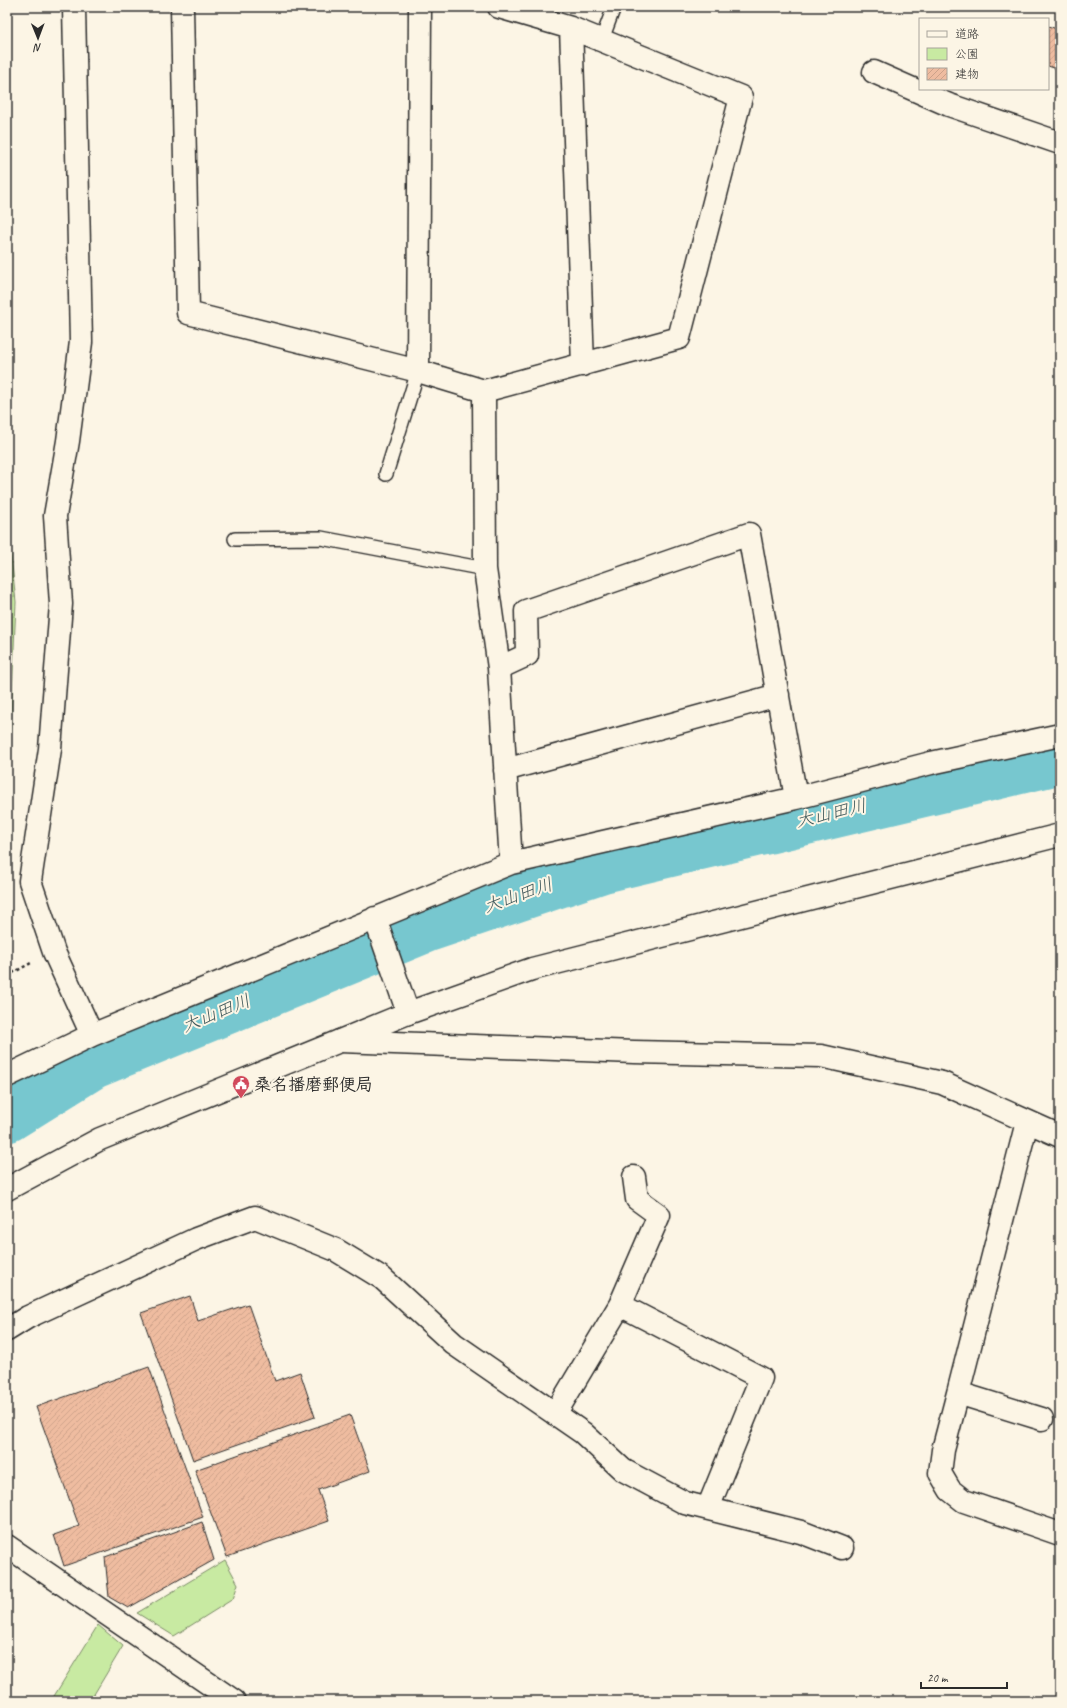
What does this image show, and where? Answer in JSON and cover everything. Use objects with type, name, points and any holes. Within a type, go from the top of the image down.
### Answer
[{"type":"street","points":[[74,7],[81,342],[68,441],[55,516],[60,612],[50,749],[30,881],[54,952],[92,1035]]},
{"type":"street","points":[[182,7],[188,314],[418,371],[484,391],[679,338],[741,97],[601,42],[571,28],[499,7]]},
{"type":"street","points":[[418,371],[420,7]]},
{"type":"street","points":[[571,28],[583,365]]},
{"type":"street","points":[[874,72],[949,105],[1060,143]]},
{"type":"street","points":[[484,391],[485,570],[499,668],[512,863]]},
{"type":"street","points":[[499,668],[527,655],[526,612],[749,534],[796,798]]},
{"type":"street","points":[[505,770],[778,695]]},
{"type":"street","points":[[7,1076],[92,1035],[377,924],[512,863],[796,798],[931,762],[1060,735]]},
{"type":"street","points":[[7,1189],[100,1139],[340,1041],[405,1004],[532,969],[1060,835]]},
{"type":"street","points":[[377,924],[405,1004]]},
{"type":"street","points":[[340,1041],[634,1052],[821,1056],[942,1083],[1060,1136]]},
{"type":"street","points":[[1027,1122],[943,1450],[940,1473],[950,1490],[964,1501],[1060,1534]]},
{"type":"street","points":[[555,1414],[620,1305],[659,1215],[637,1199],[634,1177]]},
{"type":"street","points":[[7,1330],[28,1317],[196,1239],[255,1217],[336,1250],[382,1278],[454,1344],[583,1432],[623,1470],[685,1503],[801,1532],[842,1548]]},
{"type":"street","points":[[620,1305],[761,1378],[708,1508]]},
{"type":"street","points":[[958,1393],[1042,1419]]},
{"type":"street","points":[[7,1546],[234,1701]]},
{"type":"lane","points":[[601,42],[614,7]]},
{"type":"lane","points":[[386,474],[418,371]]},
{"type":"lane","points":[[234,539],[321,538],[485,570]]},
{"type":"green space","points":[[7,518],[16,602],[10,741],[7,749]]},
{"type":"green space","points":[[225,1560],[238,1584],[233,1599],[174,1636],[137,1613]]},
{"type":"green space","points":[[98,1625],[123,1646],[90,1701],[51,1701]]},
{"type":"building","points":[[1049,26],[1060,30],[1060,70],[1049,66]]},
{"type":"building","points":[[190,1296],[198,1321],[248,1304],[275,1381],[300,1372],[315,1417],[193,1460],[141,1313]]},
{"type":"building","points":[[149,1367],[203,1517],[64,1566],[54,1535],[79,1526],[36,1407]]},
{"type":"building","points":[[350,1415],[370,1471],[318,1490],[329,1521],[227,1557],[195,1470]]},
{"type":"building","points":[[202,1522],[214,1560],[128,1608],[109,1597],[105,1557]]},
{"type":"waterway","name":"大山田川","points":[[7,1117],[92,1064],[429,926],[601,868],[1060,759]]},
{"type":"place","name":"桑名播磨郵便局","points":[[241,1099]]}]
